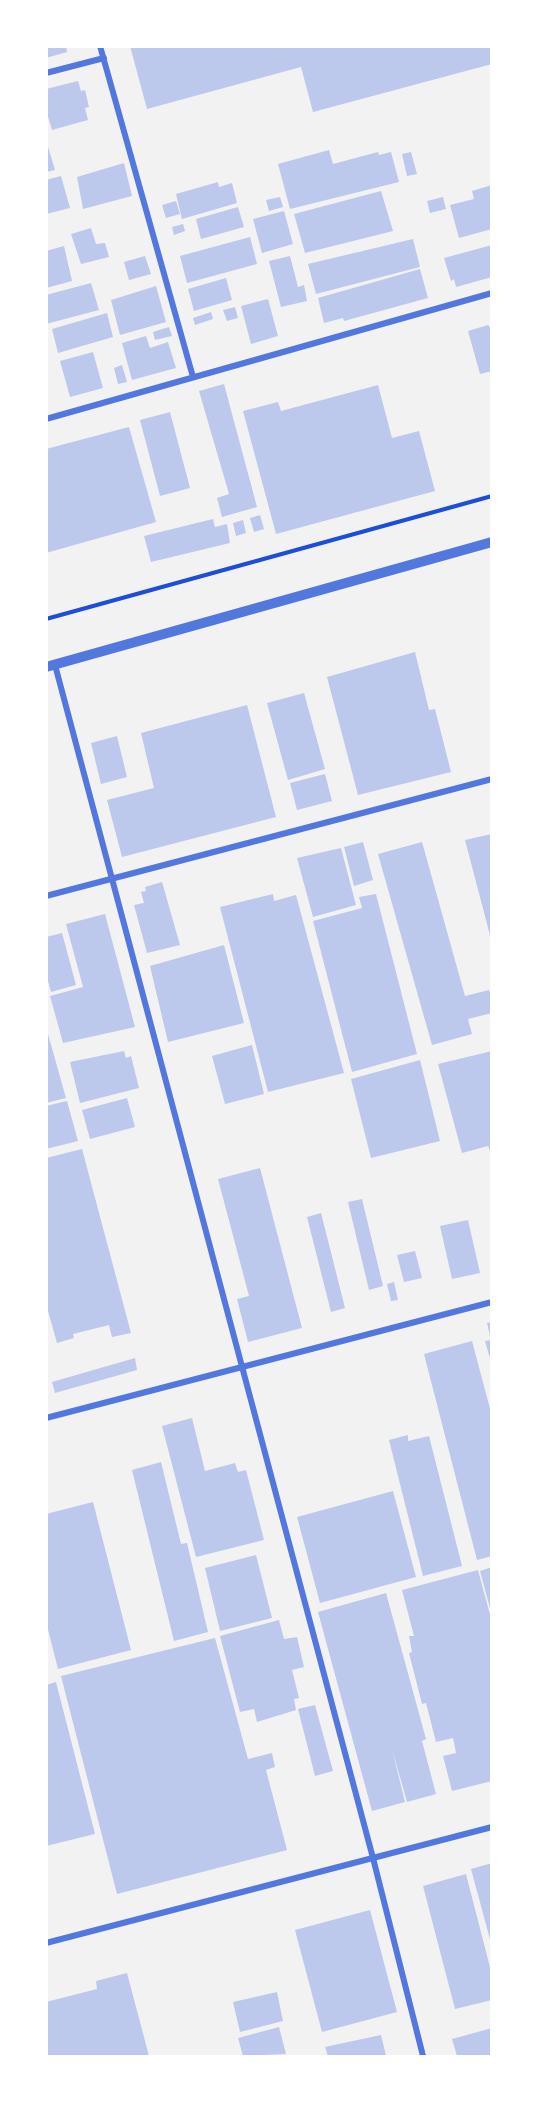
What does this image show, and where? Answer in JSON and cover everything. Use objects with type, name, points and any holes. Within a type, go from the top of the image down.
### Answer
[{"type":"street","points":[[100,46],[193,377]]},
{"type":"street","points":[[46,73],[104,58]]},
{"type":"street","points":[[46,419],[492,294]]},
{"type":"street","points":[[423,2056],[373,1858],[112,878],[51,666],[492,542]]},
{"type":"street","points":[[46,896],[492,779]]},
{"type":"street","points":[[46,1418],[492,1302]]},
{"type":"street","points":[[46,1943],[492,1827]]},
{"type":"path","points":[[46,619],[492,496]]},
{"type":"building","points":[[46,46],[66,46],[67,52],[46,58]]},
{"type":"building","points":[[130,46],[492,46],[492,64],[313,112],[301,67],[147,109]]},
{"type":"building","points":[[78,81],[81,91],[85,90],[89,107],[85,108],[88,120],[52,130],[46,110],[46,89]]},
{"type":"building","points":[[46,140],[55,170],[46,172]]},
{"type":"building","points":[[329,150],[333,164],[378,152],[379,155],[391,152],[399,182],[290,209],[278,164]]},
{"type":"building","points":[[411,152],[417,174],[407,176],[402,154]]},
{"type":"building","points":[[124,163],[132,196],[83,209],[77,177]]},
{"type":"building","points":[[61,176],[70,208],[46,214],[46,180]]},
{"type":"building","points":[[218,182],[219,187],[232,183],[237,203],[182,219],[176,194]]},
{"type":"building","points":[[492,185],[492,229],[459,238],[450,205],[474,199],[472,191]]},
{"type":"building","points":[[381,191],[393,231],[305,253],[294,214]]},
{"type":"building","points":[[280,197],[283,207],[269,211],[266,200]]},
{"type":"building","points":[[443,197],[446,209],[430,213],[427,201]]},
{"type":"building","points":[[176,201],[180,214],[166,218],[162,205]]},
{"type":"building","points":[[238,207],[244,227],[201,239],[196,219]]},
{"type":"building","points":[[284,211],[293,244],[262,253],[253,219]]},
{"type":"building","points":[[183,224],[185,231],[174,235],[172,227]]},
{"type":"building","points":[[91,228],[96,244],[105,243],[109,257],[81,264],[71,234]]},
{"type":"building","points":[[250,237],[257,264],[187,283],[180,256]]},
{"type":"building","points":[[413,239],[420,267],[316,294],[308,264]]},
{"type":"building","points":[[492,245],[492,277],[456,287],[454,279],[451,281],[444,258]]},
{"type":"building","points":[[64,246],[72,281],[46,288],[46,251]]},
{"type":"building","points":[[145,256],[151,274],[129,280],[124,262]]},
{"type":"building","points":[[290,256],[298,287],[304,285],[307,301],[281,307],[269,261]]},
{"type":"building","points":[[420,269],[428,298],[344,321],[343,318],[324,323],[318,298]]},
{"type":"building","points":[[226,278],[232,300],[194,311],[188,289]]},
{"type":"building","points":[[91,283],[99,310],[46,324],[46,295]]},
{"type":"building","points":[[156,286],[166,322],[120,335],[111,300]]},
{"type":"building","points":[[268,299],[278,336],[251,344],[241,306]]},
{"type":"building","points":[[235,307],[238,318],[227,321],[223,310]]},
{"type":"building","points":[[211,312],[213,319],[195,325],[193,318]]},
{"type":"building","points":[[107,313],[113,337],[58,353],[52,329]]},
{"type":"building","points":[[488,325],[492,330],[492,371],[480,374],[468,331]]},
{"type":"building","points":[[169,327],[172,336],[155,340],[153,332]]},
{"type":"building","points":[[146,336],[150,348],[168,342],[176,368],[132,380],[122,343]]},
{"type":"building","points":[[93,352],[103,388],[70,397],[60,361]]},
{"type":"building","points":[[122,365],[127,382],[118,384],[114,368]]},
{"type":"building","points":[[224,384],[257,507],[222,517],[217,498],[229,494],[199,391]]},
{"type":"building","points":[[378,385],[392,438],[419,431],[435,491],[276,534],[243,411],[278,402],[281,411]]},
{"type":"building","points":[[170,412],[190,488],[160,496],[140,420]]},
{"type":"building","points":[[129,427],[156,522],[46,553],[46,449]]},
{"type":"building","points":[[260,515],[264,529],[254,532],[250,518]]},
{"type":"building","points":[[213,519],[215,527],[227,524],[230,543],[151,562],[144,536]]},
{"type":"building","points":[[243,520],[246,533],[236,536],[233,523]]},
{"type":"building","points":[[415,652],[429,710],[435,709],[451,772],[358,795],[327,677]]},
{"type":"building","points":[[304,693],[325,769],[288,780],[267,703]]},
{"type":"building","points":[[247,705],[276,817],[122,857],[107,800],[154,788],[141,733]]},
{"type":"building","points":[[117,736],[127,777],[101,784],[91,743]]},
{"type":"building","points":[[325,774],[332,801],[297,810],[290,783]]},
{"type":"building","points":[[492,834],[492,939],[491,939],[465,840]]},
{"type":"building","points":[[363,842],[373,880],[354,886],[344,847]]},
{"type":"building","points":[[422,842],[465,996],[489,990],[492,998],[492,1013],[468,1019],[472,1034],[432,1045],[378,854]]},
{"type":"building","points":[[341,848],[356,905],[313,917],[297,858]]},
{"type":"building","points":[[162,882],[180,945],[147,953],[134,905],[144,903],[141,892],[146,891],[145,887]]},
{"type":"building","points":[[273,894],[274,901],[296,895],[344,1073],[268,1092],[220,907]]},
{"type":"building","points":[[376,894],[417,1054],[352,1072],[313,921],[362,908],[359,897]]},
{"type":"building","points":[[105,914],[135,1027],[63,1043],[50,996],[83,987],[66,924]]},
{"type":"building","points":[[62,933],[76,985],[51,992],[46,974],[46,937]]},
{"type":"building","points":[[224,945],[244,1023],[168,1042],[150,966]]},
{"type":"building","points":[[46,1027],[66,1098],[46,1103]]},
{"type":"building","points":[[252,1045],[264,1094],[225,1104],[212,1056]]},
{"type":"building","points":[[124,1051],[126,1058],[131,1056],[139,1088],[80,1103],[70,1062]]},
{"type":"building","points":[[492,1051],[492,1155],[488,1146],[462,1153],[438,1064]]},
{"type":"building","points":[[420,1060],[440,1141],[371,1158],[351,1079]]},
{"type":"building","points":[[127,1098],[135,1127],[90,1139],[82,1110]]},
{"type":"building","points":[[67,1101],[78,1141],[46,1149],[46,1106]]},
{"type":"building","points":[[82,1149],[131,1333],[112,1337],[109,1325],[73,1334],[74,1338],[57,1343],[46,1304],[46,1158]]},
{"type":"building","points":[[260,1168],[302,1328],[248,1342],[237,1299],[249,1296],[218,1179]]},
{"type":"building","points":[[362,1199],[383,1286],[369,1290],[348,1202]]},
{"type":"building","points":[[321,1213],[345,1308],[331,1312],[307,1217]]},
{"type":"building","points":[[468,1220],[480,1273],[452,1279],[440,1226]]},
{"type":"building","points":[[415,1251],[422,1278],[404,1282],[397,1255]]},
{"type":"building","points":[[394,1282],[398,1300],[391,1301],[387,1284]]},
{"type":"building","points":[[492,1322],[491,1362],[485,1341],[491,1340],[487,1323]]},
{"type":"building","points":[[472,1341],[492,1416],[492,1556],[477,1560],[424,1354]]},
{"type":"building","points":[[135,1358],[137,1370],[55,1393],[52,1382]]},
{"type":"building","points":[[192,1418],[205,1471],[235,1463],[238,1472],[246,1470],[264,1540],[196,1557],[162,1426]]},
{"type":"building","points":[[408,1435],[408,1441],[429,1436],[462,1566],[423,1576],[389,1440]]},
{"type":"building","points":[[161,1462],[181,1544],[187,1543],[208,1632],[174,1641],[132,1470]]},
{"type":"building","points":[[393,1491],[416,1577],[320,1603],[297,1517]]},
{"type":"building","points":[[93,1502],[131,1650],[58,1669],[46,1622],[46,1514]]},
{"type":"building","points":[[256,1555],[272,1618],[220,1631],[205,1568]]},
{"type":"building","points":[[492,1567],[492,1612],[491,1612],[480,1571]]},
{"type":"building","points":[[478,1570],[492,1622],[492,1781],[452,1791],[443,1756],[456,1753],[453,1738],[436,1742],[426,1703],[422,1704],[409,1653],[412,1652],[409,1636],[414,1636],[402,1590]]},
{"type":"building","points":[[386,1593],[426,1739],[422,1741],[436,1794],[407,1802],[392,1749],[405,1802],[372,1811],[318,1612]]},
{"type":"building","points":[[279,1620],[284,1639],[297,1637],[304,1667],[292,1670],[299,1698],[294,1699],[296,1710],[257,1722],[254,1709],[240,1712],[220,1636]]},
{"type":"building","points":[[215,1638],[248,1759],[272,1753],[275,1767],[266,1770],[287,1850],[117,1894],[61,1676]]},
{"type":"building","points":[[56,1682],[95,1834],[46,1846],[46,1685]]},
{"type":"building","points":[[315,1705],[333,1771],[315,1776],[298,1709]]},
{"type":"building","points":[[492,1863],[492,1943],[491,1943],[471,1869]]},
{"type":"building","points":[[466,1874],[492,1975],[492,2000],[455,2009],[423,1886]]},
{"type":"building","points":[[370,1910],[397,2012],[322,2032],[295,1930]]},
{"type":"building","points":[[127,1973],[149,2056],[46,2056],[46,2002],[97,1989],[96,1981]]},
{"type":"building","points":[[277,1992],[283,2021],[240,2032],[233,2002]]},
{"type":"building","points":[[279,2027],[286,2054],[243,2056],[238,2038]]},
{"type":"building","points":[[492,2028],[492,2056],[457,2056],[452,2039]]},
{"type":"building","points":[[381,2035],[386,2056],[328,2056],[325,2047]]}]
